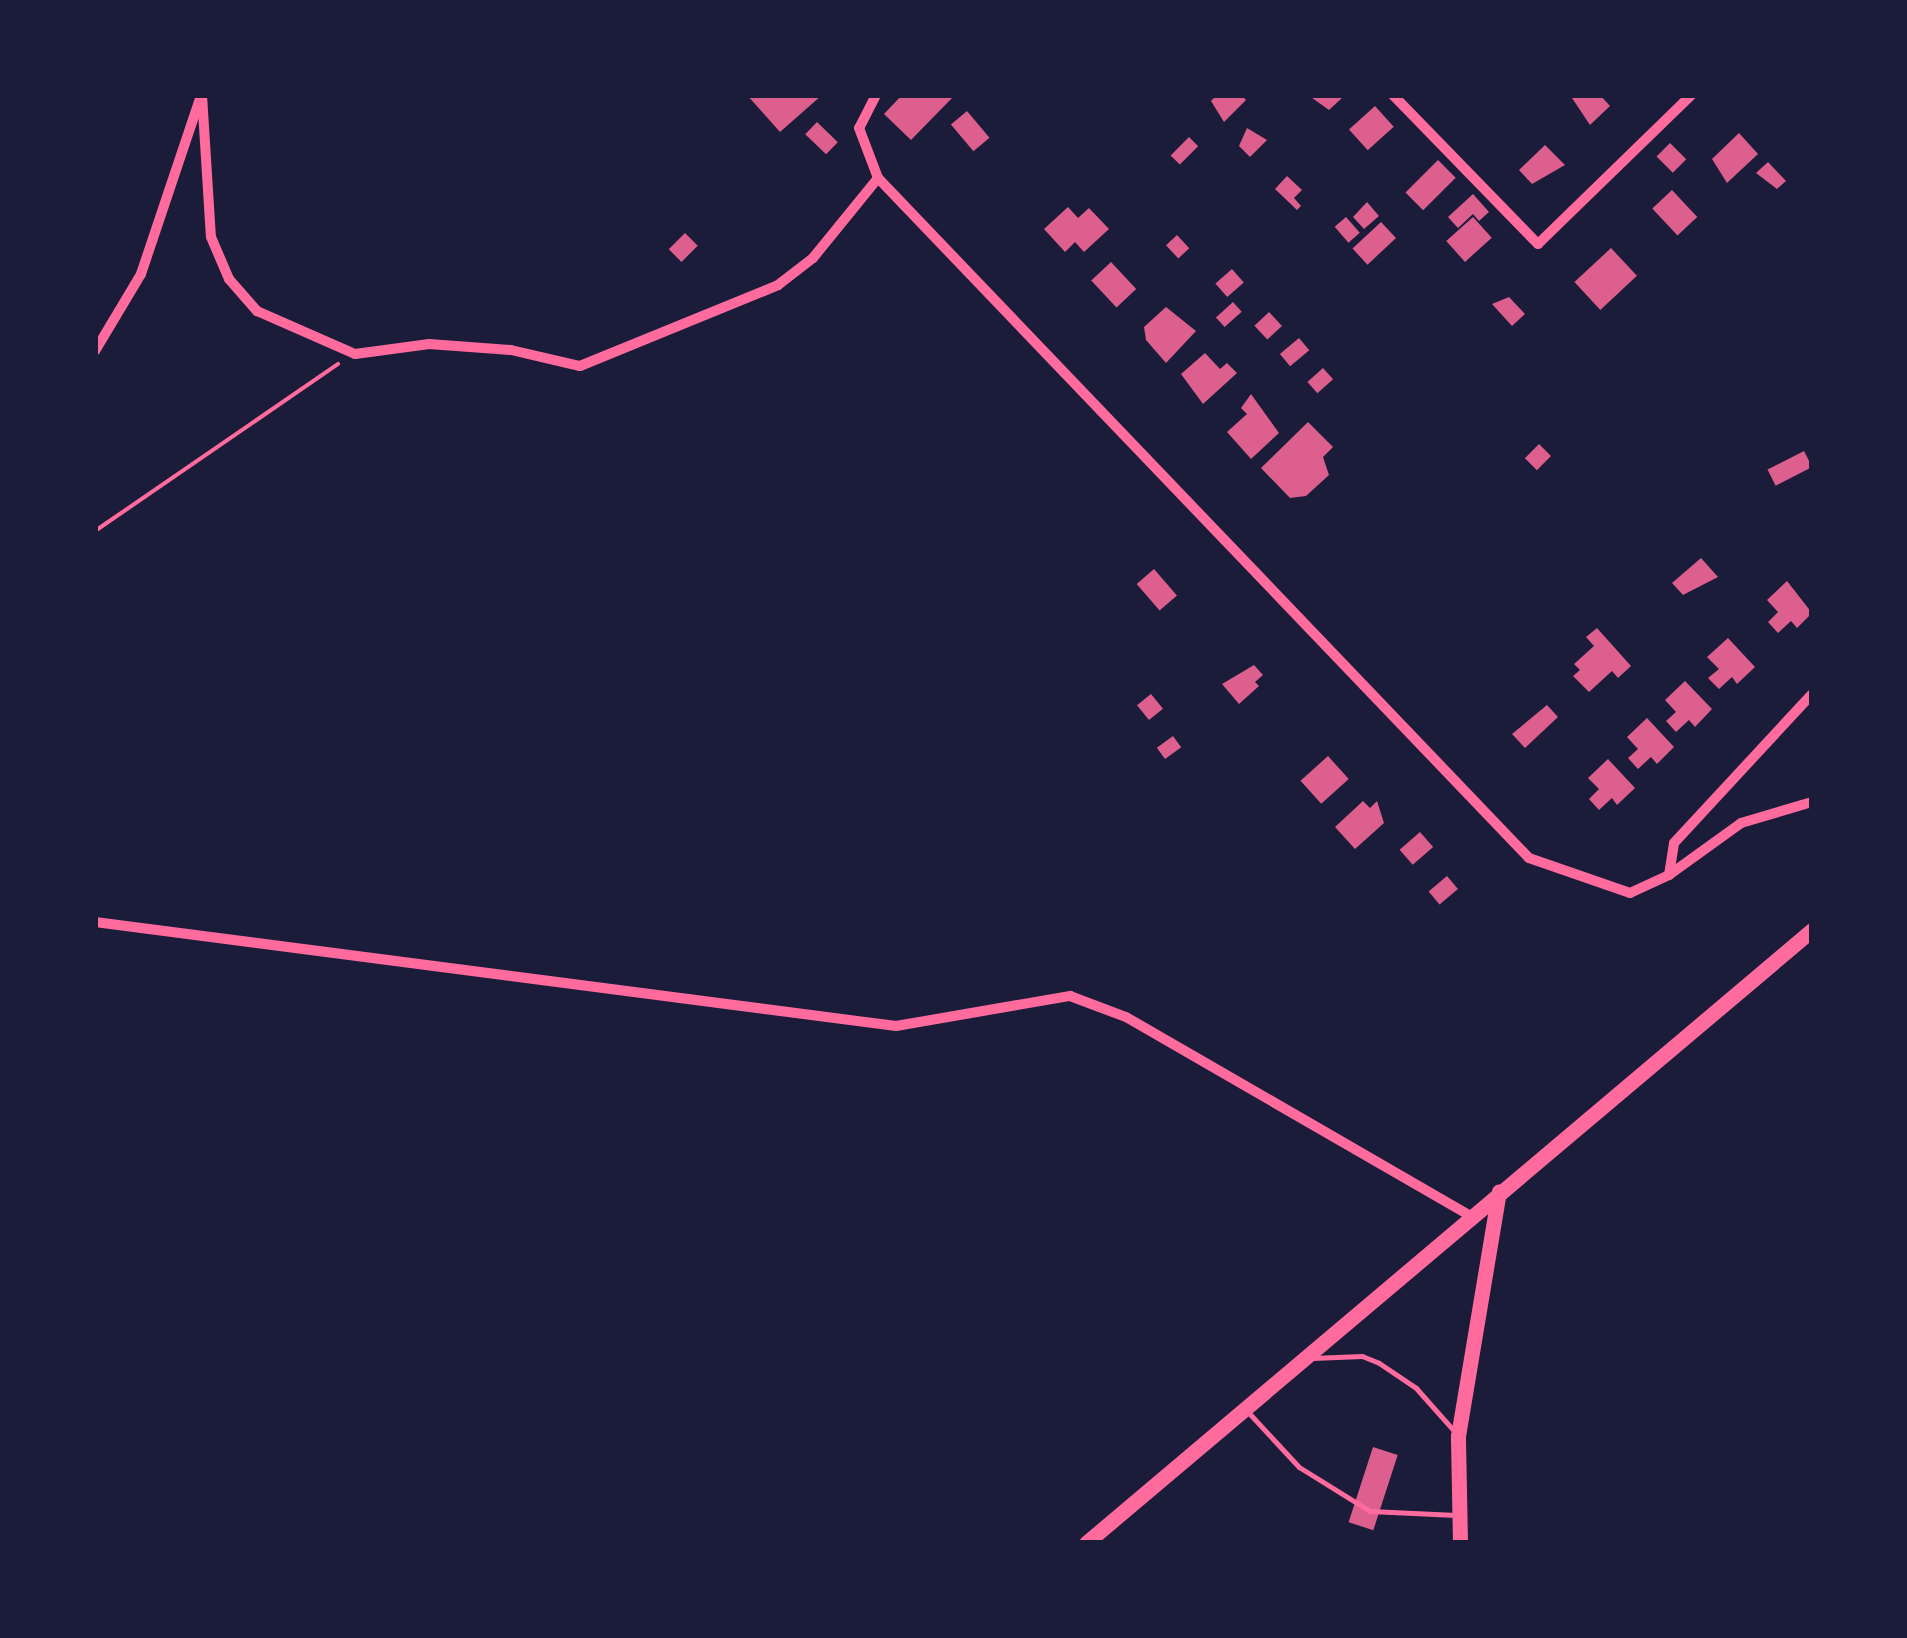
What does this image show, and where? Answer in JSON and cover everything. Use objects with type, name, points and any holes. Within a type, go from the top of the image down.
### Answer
[{"type":"main road","points":[[1086,1543],[1812,930]]},
{"type":"main road","points":[[1460,1543],[1458,1436],[1499,1191]]},
{"type":"street","points":[[95,350],[141,274],[201,95]]},
{"type":"street","points":[[201,95],[210,237],[229,280],[257,311],[355,354],[428,344],[511,350],[580,366],[751,298],[797,272],[878,178]]},
{"type":"street","points":[[876,95],[859,128],[878,178],[1528,858],[1630,893],[1669,875],[1741,823],[1812,802]]},
{"type":"street","points":[[1393,95],[1538,244],[1691,95]]},
{"type":"street","points":[[1669,875],[1674,843],[1812,694]]},
{"type":"street","points":[[95,922],[896,1026],[1070,996],[1126,1017],[1470,1216]]},
{"type":"lane","points":[[1308,1358],[1362,1356],[1380,1363],[1416,1388],[1458,1436]]},
{"type":"lane","points":[[1246,1410],[1299,1467],[1370,1510],[1460,1515]]},
{"type":"path","points":[[95,532],[302,384],[355,354]]},
{"type":"building","points":[[747,95],[822,95],[780,132]]},
{"type":"building","points":[[902,95],[955,95],[911,140],[884,114]]},
{"type":"building","points":[[1217,95],[1241,95],[1246,100],[1224,122],[1211,101]]},
{"type":"building","points":[[1308,95],[1338,95],[1342,98],[1329,110]]},
{"type":"building","points":[[1570,95],[1600,95],[1610,106],[1590,125]]},
{"type":"building","points":[[1375,106],[1394,127],[1368,150],[1349,129]]},
{"type":"building","points":[[967,111],[989,138],[973,151],[951,124]]},
{"type":"building","points":[[817,122],[838,142],[826,154],[805,134]]},
{"type":"building","points":[[1247,128],[1267,140],[1250,157],[1239,146]]},
{"type":"building","points":[[1739,133],[1758,154],[1727,183],[1712,159]]},
{"type":"building","points":[[1189,137],[1198,146],[1180,165],[1171,155]]},
{"type":"building","points":[[1670,143],[1686,159],[1673,173],[1657,156]]},
{"type":"building","points":[[1545,145],[1565,165],[1532,184],[1519,170]]},
{"type":"building","points":[[1438,160],[1456,178],[1423,210],[1405,193]]},
{"type":"building","points":[[1768,162],[1786,181],[1777,189],[1756,173]]},
{"type":"building","points":[[1287,176],[1302,190],[1294,198],[1301,206],[1297,210],[1275,189]]},
{"type":"building","points":[[1672,190],[1697,217],[1677,235],[1652,208]]},
{"type":"building","points":[[1473,194],[1489,212],[1479,221],[1473,214],[1458,228],[1448,217]]},
{"type":"building","points":[[1367,202],[1379,216],[1364,229],[1353,217]]},
{"type":"building","points":[[1068,207],[1078,218],[1089,208],[1109,229],[1084,252],[1075,242],[1065,252],[1044,229]]},
{"type":"building","points":[[1346,217],[1360,233],[1348,243],[1335,227]]},
{"type":"building","points":[[1473,217],[1492,238],[1465,262],[1446,241]]},
{"type":"building","points":[[1381,222],[1396,238],[1367,265],[1352,249]]},
{"type":"building","points":[[685,233],[698,246],[681,262],[669,249]]},
{"type":"building","points":[[1177,235],[1189,248],[1178,258],[1166,245]]},
{"type":"building","points":[[1611,248],[1637,276],[1600,310],[1574,282]]},
{"type":"building","points":[[1111,262],[1136,289],[1116,307],[1091,280]]},
{"type":"building","points":[[1232,269],[1244,283],[1227,297],[1215,283]]},
{"type":"building","points":[[1509,297],[1525,314],[1512,326],[1492,304]]},
{"type":"building","points":[[1233,302],[1242,312],[1225,327],[1216,317]]},
{"type":"building","points":[[1166,307],[1196,331],[1166,363],[1146,340],[1144,327]]},
{"type":"building","points":[[1269,312],[1282,326],[1267,340],[1254,326]]},
{"type":"building","points":[[1299,338],[1309,350],[1290,366],[1280,354]]},
{"type":"building","points":[[1205,353],[1220,369],[1227,363],[1237,373],[1203,404],[1181,374]]},
{"type":"building","points":[[1323,368],[1333,379],[1317,393],[1307,382]]},
{"type":"building","points":[[1251,394],[1279,433],[1251,459],[1227,432],[1247,414],[1241,408]]},
{"type":"building","points":[[1308,422],[1333,447],[1323,457],[1329,475],[1306,496],[1290,498],[1261,468]]},
{"type":"building","points":[[1539,444],[1551,456],[1537,470],[1525,458]]},
{"type":"building","points":[[1804,451],[1812,467],[1776,486],[1767,470]]},
{"type":"building","points":[[1701,558],[1718,577],[1683,595],[1672,583]]},
{"type":"building","points":[[1154,569],[1177,595],[1160,611],[1137,584]]},
{"type":"building","points":[[1787,581],[1812,613],[1797,628],[1791,621],[1778,633],[1768,622],[1778,612],[1767,600]]},
{"type":"building","points":[[1597,628],[1631,666],[1618,678],[1612,671],[1589,692],[1573,676],[1580,670],[1574,664],[1594,646],[1586,637]]},
{"type":"building","points":[[1728,638],[1755,667],[1737,684],[1732,677],[1719,689],[1708,678],[1719,669],[1707,657]]},
{"type":"building","points":[[1254,665],[1263,675],[1255,682],[1259,686],[1239,704],[1222,684]]},
{"type":"building","points":[[1685,681],[1712,709],[1695,727],[1689,720],[1676,732],[1666,721],[1676,712],[1665,700]]},
{"type":"building","points":[[1151,694],[1163,709],[1149,720],[1137,705]]},
{"type":"building","points":[[1547,705],[1558,717],[1525,748],[1512,734]]},
{"type":"building","points":[[1647,718],[1674,747],[1657,764],[1651,757],[1638,769],[1628,758],[1638,749],[1627,737]]},
{"type":"building","points":[[1173,736],[1181,747],[1165,759],[1157,748]]},
{"type":"building","points":[[1328,756],[1349,779],[1321,804],[1301,781]]},
{"type":"building","points":[[1608,759],[1635,788],[1617,805],[1612,798],[1599,810],[1589,799],[1599,789],[1588,778]]},
{"type":"building","points":[[1363,801],[1370,808],[1377,801],[1384,823],[1355,849],[1335,827]]},
{"type":"building","points":[[1420,832],[1433,847],[1413,865],[1400,850]]},
{"type":"building","points":[[1447,876],[1458,889],[1440,904],[1429,891]]},
{"type":"building","points":[[1373,1447],[1398,1455],[1373,1530],[1349,1522]]}]
